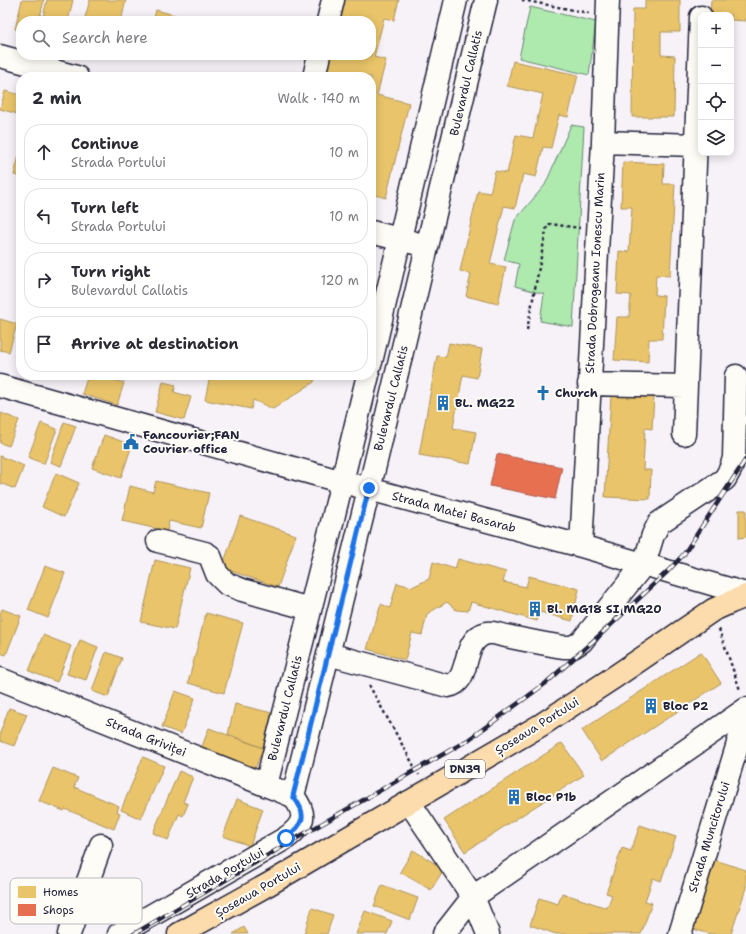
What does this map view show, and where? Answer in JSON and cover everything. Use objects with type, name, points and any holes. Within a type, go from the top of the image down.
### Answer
[{"type":"main road","name":"Șoseaua Portului","points":[[179,934],[269,884],[541,724],[613,678],[713,610],[746,595]]},
{"type":"street","points":[[329,16],[333,0]]},
{"type":"street","points":[[376,341],[456,0]]},
{"type":"street","name":"Bulevardul Callatis","points":[[293,796],[428,246],[486,0]]},
{"type":"street","points":[[701,12],[702,0]]},
{"type":"street","name":"Strada Dobrogeanu Ionescu Marin","points":[[581,546],[603,142],[608,8]]},
{"type":"street","points":[[684,434],[700,48]]},
{"type":"street","points":[[0,56],[59,72]]},
{"type":"street","points":[[315,72],[318,60]]},
{"type":"street","points":[[603,142],[695,146]]},
{"type":"street","points":[[376,233],[428,246]]},
{"type":"street","points":[[328,654],[448,686],[454,685],[460,679],[470,647],[477,638],[489,633],[563,647],[572,646],[582,641],[644,564],[653,535],[659,523],[726,479],[734,458],[736,376]]},
{"type":"street","name":"Bulevardul Callatis","points":[[266,785],[343,482],[367,380]]},
{"type":"street","points":[[589,384],[686,386]]},
{"type":"street","name":"Strada Matei Basarab","points":[[0,386],[343,482],[581,546],[746,595]]},
{"type":"street","points":[[158,541],[205,553],[210,556],[217,574],[227,584],[242,590],[310,609]]},
{"type":"street","name":"Strada Griviței","points":[[0,679],[293,796]]},
{"type":"street","points":[[444,934],[473,897],[744,701]]},
{"type":"street","name":"Strada Muncitorului","points":[[680,934],[746,717]]},
{"type":"street","name":"Strada Portului","points":[[142,921],[286,838],[297,830],[302,821],[303,811],[293,796]]},
{"type":"street","points":[[409,802],[473,897],[488,934]]},
{"type":"street","points":[[89,878],[101,845]]},
{"type":"street","points":[[69,934],[73,924]]},
{"type":"street","name":"Strada Portului","points":[[119,934],[136,924]]},
{"type":"path","points":[[522,0],[608,8]]},
{"type":"path","points":[[526,330],[547,226],[550,224],[598,231]]},
{"type":"path","points":[[713,610],[744,701]]},
{"type":"path","points":[[355,660],[428,791]]},
{"type":"green space","points":[[530,7],[596,22],[589,75],[519,58]]},
{"type":"green space","points":[[571,125],[584,127],[573,327],[540,321],[544,294],[515,286],[519,264],[504,260],[515,220],[545,185]]},
{"type":"building: Homes","points":[[22,0],[44,0],[40,16],[18,16]]},
{"type":"building: Homes","points":[[47,0],[73,0],[69,16],[43,16]]},
{"type":"building: Homes","points":[[90,0],[126,0],[122,16],[85,16]]},
{"type":"building: Homes","points":[[341,0],[399,0],[394,20],[384,18],[376,49],[376,16],[337,16]]},
{"type":"building: Homes","points":[[645,0],[680,0],[680,32],[661,32],[661,55],[675,56],[674,117],[632,117],[633,9],[645,9]]},
{"type":"building: Homes","points":[[711,0],[746,0],[746,21],[734,20],[734,12],[710,12]]},
{"type":"building: Homes","points":[[156,10],[178,16],[154,16]]},
{"type":"building: Homes","points":[[376,58],[386,60],[377,95],[409,103],[386,198],[376,195],[376,72],[323,72],[326,60],[376,60]]},
{"type":"building: Homes","points":[[513,61],[578,75],[568,117],[559,115],[551,148],[543,147],[536,177],[523,174],[515,208],[504,206],[490,264],[506,267],[498,304],[466,296],[471,274],[460,271],[478,191],[490,193],[495,171],[507,173],[516,135],[533,138],[543,94],[507,86]]},
{"type":"building: Homes","points":[[5,91],[16,94],[16,114],[0,109]]},
{"type":"building: Homes","points":[[623,162],[664,164],[663,184],[675,184],[670,276],[656,275],[655,295],[664,296],[662,339],[649,339],[648,362],[614,360],[617,317],[629,317],[631,295],[617,294],[619,251],[629,252],[632,207],[621,207]]},
{"type":"building: Homes","points":[[0,319],[16,324],[16,328],[9,352],[0,350]]},
{"type":"building: Homes","name":"BL. MG22","points":[[449,343],[482,349],[477,378],[463,375],[453,428],[476,432],[470,464],[419,455],[437,356],[446,357]]},
{"type":"building: Homes","points":[[86,380],[114,380],[124,383],[117,405],[82,394]]},
{"type":"building: Homes","points":[[209,380],[314,380],[314,382],[273,409],[253,400],[251,409],[205,400]]},
{"type":"building: Homes","points":[[163,382],[176,385],[174,392],[191,397],[184,420],[155,412]]},
{"type":"building: Homes","points":[[611,395],[654,397],[652,429],[645,428],[643,470],[651,470],[650,499],[605,497]]},
{"type":"building: Homes","points":[[1,413],[19,420],[9,446],[0,443]]},
{"type":"building: Homes","points":[[64,422],[76,426],[61,466],[50,462]]},
{"type":"building: Homes","points":[[41,423],[57,429],[44,464],[28,457]]},
{"type":"building: Homes","points":[[104,435],[132,445],[121,478],[92,468]]},
{"type":"building: Homes","points":[[0,456],[24,466],[15,489],[0,483]]},
{"type":"building: Homes","points":[[56,473],[79,483],[64,517],[42,507]]},
{"type":"building: Homes","points":[[156,481],[209,493],[201,528],[169,521],[167,531],[122,521],[130,486],[153,492]]},
{"type":"building: Homes","points":[[739,510],[746,510],[746,537],[739,538]]},
{"type":"building: Homes","points":[[240,516],[296,535],[278,587],[222,568]]},
{"type":"building: Homes","name":"Bl. MG18 SI MG20","points":[[458,559],[506,572],[503,582],[526,587],[529,576],[579,589],[572,621],[540,612],[537,621],[471,602],[468,611],[456,610],[447,602],[427,614],[422,635],[412,633],[405,660],[367,649],[381,604],[390,608],[397,583],[412,587],[429,579],[433,562],[455,569]]},
{"type":"building: Homes","points":[[155,560],[190,568],[175,629],[141,622]]},
{"type":"building: Homes","points":[[45,566],[65,573],[48,618],[28,610]]},
{"type":"building: Homes","points":[[2,609],[21,616],[6,655],[0,653],[0,614]]},
{"type":"building: Homes","points":[[206,613],[243,623],[224,693],[188,683]]},
{"type":"building: Homes","points":[[43,635],[71,646],[57,682],[29,671]]},
{"type":"building: Homes","points":[[80,640],[98,647],[86,680],[67,674]]},
{"type":"building: Homes","points":[[106,652],[122,658],[108,697],[92,691]]},
{"type":"building: Homes","name":"Bloc P2","points":[[701,652],[721,683],[602,761],[582,730]]},
{"type":"building: Homes","points":[[175,691],[195,698],[181,734],[162,727]]},
{"type":"building: Homes","points":[[235,704],[272,713],[263,748],[228,734]]},
{"type":"building: Homes","points":[[9,708],[27,714],[14,746],[0,741],[0,733]]},
{"type":"building: Homes","points":[[209,728],[263,748],[255,769],[201,749]]},
{"type":"building: Homes","name":"Bloc P1b","points":[[562,743],[584,775],[465,852],[444,820]]},
{"type":"building: Homes","points":[[143,757],[164,766],[141,819],[121,810]]},
{"type":"building: Homes","points":[[53,768],[78,778],[74,787],[119,806],[117,812],[120,813],[114,829],[65,809],[64,811],[39,801]]},
{"type":"building: Homes","points":[[179,771],[193,777],[183,802],[188,804],[183,816],[179,814],[168,840],[153,833]]},
{"type":"building: Homes","points":[[237,799],[263,809],[250,846],[223,836]]},
{"type":"building: Homes","points":[[640,825],[676,837],[661,881],[653,878],[645,901],[652,903],[641,934],[556,934],[530,925],[539,898],[558,904],[562,893],[607,908],[612,895],[606,893],[622,848],[631,851]]},
{"type":"building: Homes","points":[[413,850],[444,869],[431,890],[400,872]]},
{"type":"building: Homes","points":[[715,860],[746,870],[746,888],[731,934],[710,934],[693,929]]},
{"type":"building: Homes","points":[[382,885],[418,898],[410,920],[374,906]]},
{"type":"building: Homes","points":[[312,908],[333,915],[327,934],[304,934]]},
{"type":"building: Homes","points":[[365,911],[392,921],[387,934],[356,934]]},
{"type":"building: Homes","points":[[244,927],[248,934],[233,934]]},
{"type":"building: Shops","points":[[497,454],[562,467],[555,499],[490,486]]},
{"type":"railway","points":[[134,934],[468,740],[546,683],[601,634],[684,554],[746,459]]},
{"type":"place","name":"Church","points":[[543,393]]},
{"type":"place","name":"BL. MG22","points":[[443,403]]},
{"type":"place","name":"Fancourier;FAN Courier office","points":[[131,442]]},
{"type":"place","name":"Bl. MG18 SI MG20","points":[[535,609]]},
{"type":"place","name":"Bloc P2","points":[[651,706]]},
{"type":"place","name":"Bloc P1b","points":[[514,797]]},
{"type":"route","points":[[286,838],[297,830],[302,821],[303,811],[293,796],[369,488]]}]
